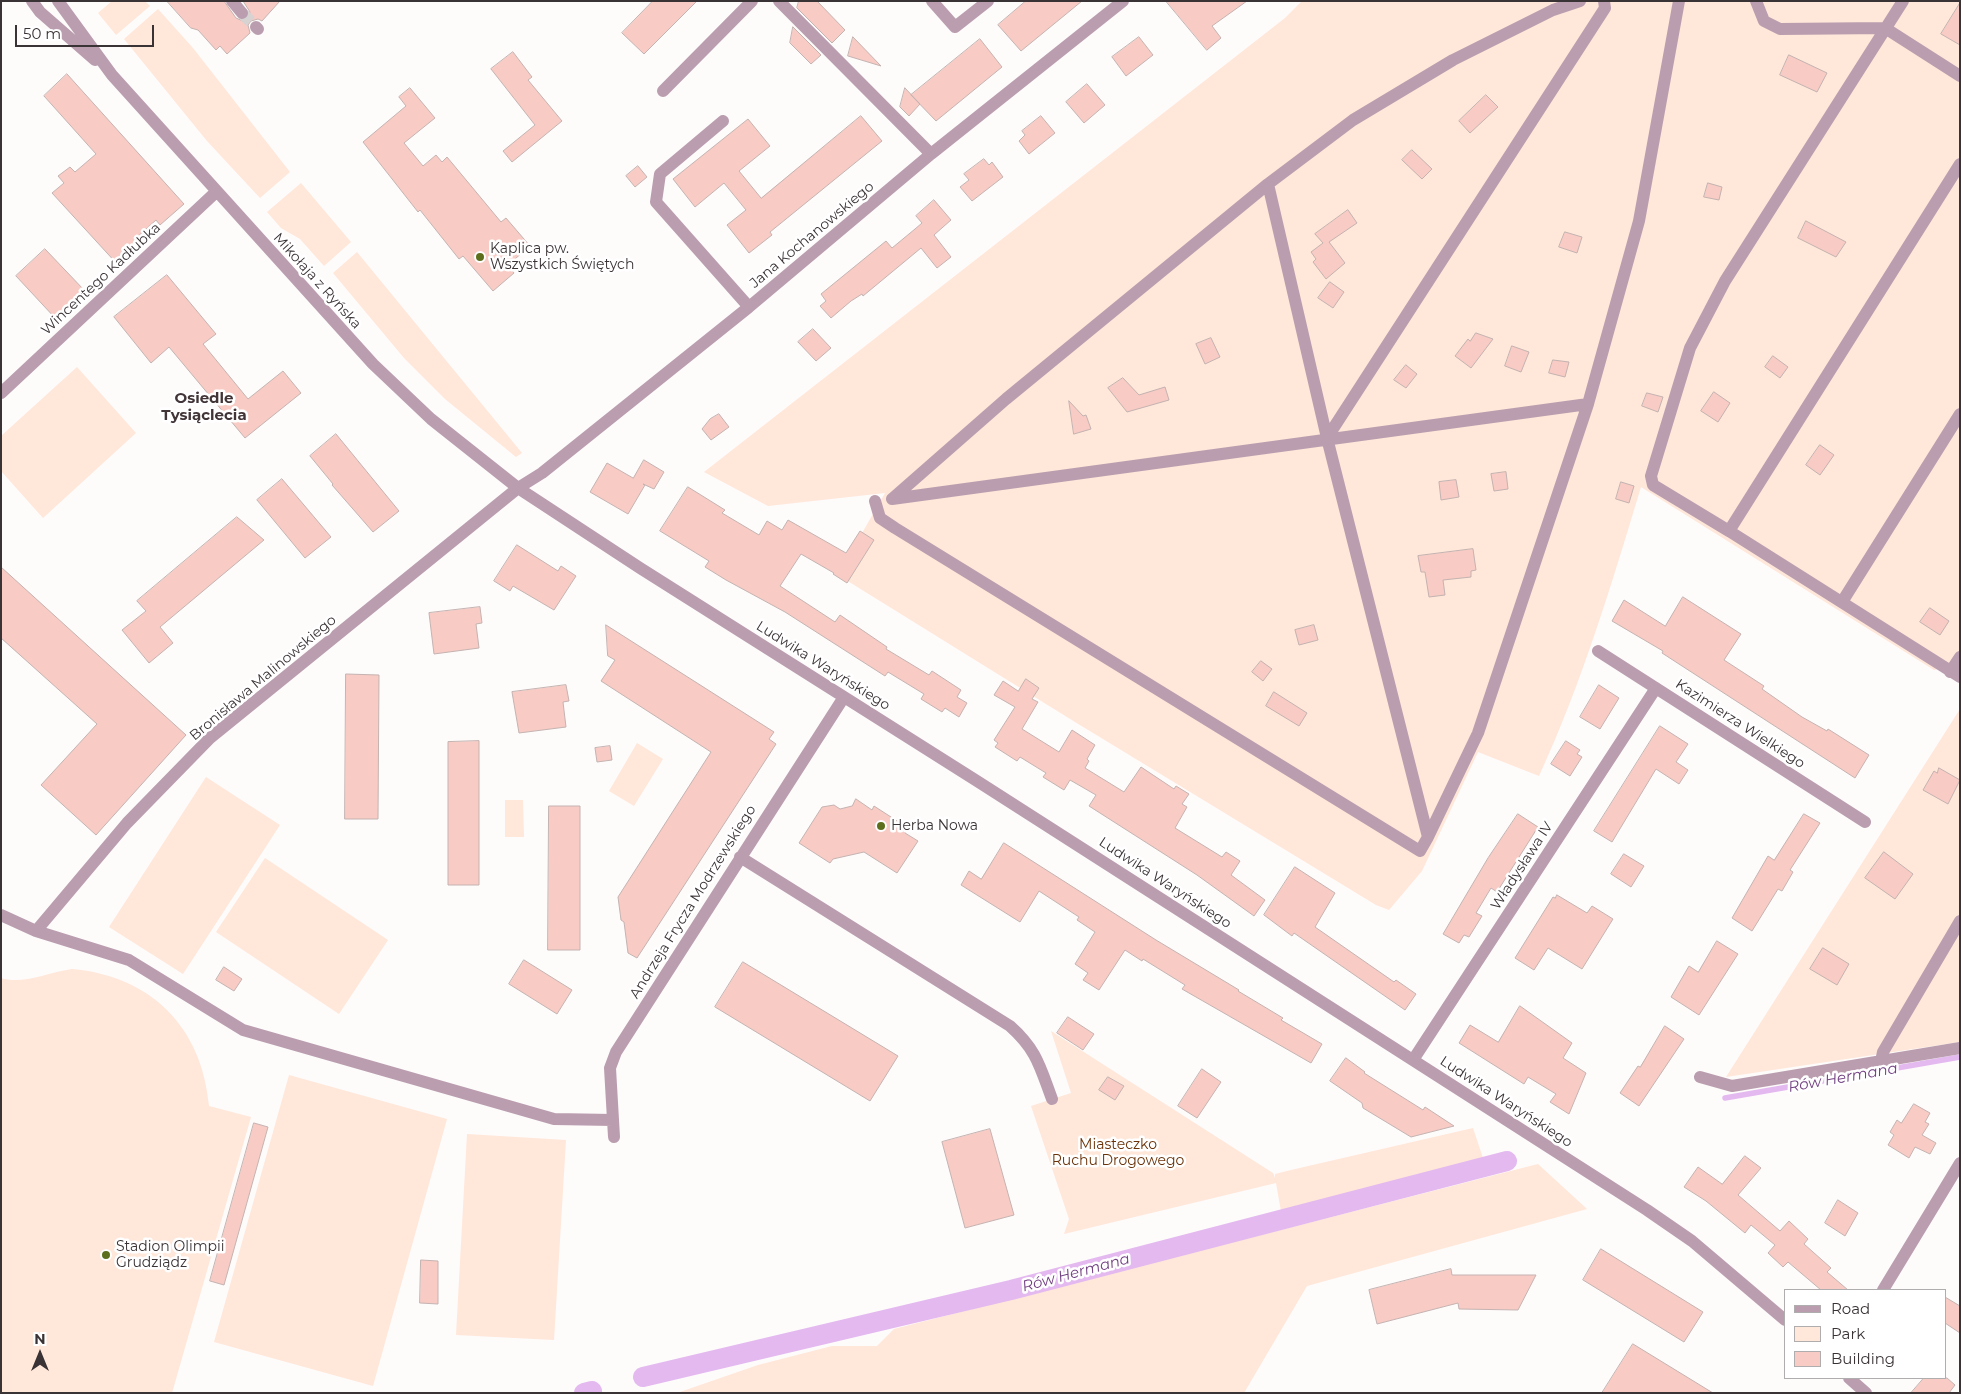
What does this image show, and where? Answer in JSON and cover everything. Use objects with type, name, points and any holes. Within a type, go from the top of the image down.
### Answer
[{"type":"street","name":"Mikołaja z Ryńska","points":[[32,1],[40,12],[112,75]]},
{"type":"street","name":"Mikołaja z Ryńska","points":[[58,1],[112,75],[394,387],[463,446],[518,488]]},
{"type":"street","points":[[232,1],[242,13]]},
{"type":"street","points":[[663,91],[752,1]]},
{"type":"street","points":[[779,1],[931,154]]},
{"type":"street","points":[[932,1],[955,27],[988,1]]},
{"type":"street","name":"Jana Kochanowskiego","points":[[518,488],[542,473],[749,307],[931,154],[1123,1]]},
{"type":"street","points":[[1580,1],[1553,10],[1452,60],[1354,120],[1268,184],[1006,399],[892,499],[1327,438],[1588,404]]},
{"type":"street","points":[[1327,438],[1552,92],[1605,8],[1604,1]]},
{"type":"street","points":[[875,501],[880,518],[895,528],[1420,851],[1478,733],[1588,404],[1639,220],[1679,1]]},
{"type":"street","points":[[1756,1],[1764,20],[1780,28],[1885,28],[1960,76]]},
{"type":"street","points":[[1903,1],[1725,281],[1690,348],[1651,476],[1653,485],[1955,674],[1960,657]]},
{"type":"street","points":[[723,122],[660,174],[656,202],[749,307]]},
{"type":"street","points":[[1729,531],[1960,164]]},
{"type":"street","points":[[1268,184],[1327,438],[1428,837]]},
{"type":"street","name":"Wincentego Kadłubka","points":[[3,388],[216,192]]},
{"type":"street","points":[[1842,602],[1960,414]]},
{"type":"street","name":"Ludwika Waryńskiego","points":[[518,488],[1662,1220],[1692,1241],[1784,1319]]},
{"type":"street","name":"Bronisława Malinowskiego","points":[[36,932],[127,823],[210,738],[518,488]]},
{"type":"street","name":"Kazimierza Wielkiego","points":[[1598,650],[1865,822]]},
{"type":"street","name":"Władysława IV","points":[[1414,1060],[1656,688]]},
{"type":"street","name":"Andrzeja Frycza Modrzewskiego","points":[[614,1137],[610,1068],[616,1052],[844,698]]},
{"type":"street","points":[[740,857],[1010,1026],[1027,1041],[1035,1055],[1052,1099]]},
{"type":"street","points":[[1,915],[36,932],[129,960],[243,1030],[554,1120],[613,1120]]},
{"type":"street","points":[[1882,1061],[1883,1052],[1960,921]]},
{"type":"street","points":[[1700,1077],[1732,1086],[1960,1048]]},
{"type":"street","points":[[1884,1289],[1960,1163]]},
{"type":"street","points":[[1850,1379],[1866,1393]]},
{"type":"green space","points":[[112,1],[145,1],[150,6],[116,35],[98,13]]},
{"type":"green space","points":[[1302,1],[1960,1],[1960,661],[1957,665],[1934,670],[1641,487],[1582,670],[1539,776],[1478,752],[1422,871],[1389,910],[1376,905],[1075,722],[838,575],[885,493],[768,506],[704,472],[1285,18]]},
{"type":"green space","points":[[158,9],[193,48],[290,172],[260,198],[207,141],[124,39]]},
{"type":"green space","points":[[301,183],[351,242],[324,266],[300,239],[281,228],[267,212]]},
{"type":"green space","points":[[357,252],[522,453],[516,457],[445,399],[404,358],[333,273]]},
{"type":"green space","points":[[77,367],[136,433],[43,518],[1,471],[1,436]]},
{"type":"green space","points":[[1960,709],[1960,1042],[1726,1077]]},
{"type":"green space","points":[[637,743],[663,759],[634,806],[609,791]]},
{"type":"green space","points":[[206,777],[280,825],[183,974],[109,927]]},
{"type":"green space","points":[[505,800],[523,800],[524,837],[505,837]]},
{"type":"green space","points":[[265,858],[388,940],[339,1014],[216,932]]},
{"type":"green space","name":"Stadion Olimpii Grudziądz","points":[[72,969],[100,974],[126,982],[168,1010],[196,1052],[204,1078],[209,1106],[251,1117],[172,1393],[1,1393],[1,978],[9,980],[27,979]]},
{"type":"green space","name":"Miasteczko Ruchu Drogowego","points":[[1051,1031],[1273,1173],[1275,1178],[1275,1174],[1473,1128],[1486,1167],[1496,1174],[1282,1217],[1276,1183],[1064,1234],[1069,1219],[1031,1106],[1071,1093]]},
{"type":"green space","points":[[289,1075],[447,1119],[373,1386],[214,1342]]},
{"type":"green space","points":[[467,1134],[566,1140],[554,1340],[456,1335]]},
{"type":"green space","points":[[1538,1164],[1587,1209],[1307,1286],[1244,1393],[677,1393],[758,1365],[832,1346],[877,1346],[894,1329]]},
{"type":"building","points":[[167,1],[224,1],[236,18],[243,21],[248,19],[250,12],[243,1],[280,1],[262,21],[258,19],[251,21],[248,25],[250,33],[227,54],[220,46],[216,50],[198,30],[191,28]]},
{"type":"building","points":[[653,1],[697,1],[644,54],[622,33]]},
{"type":"building","points":[[799,1],[817,1],[845,30],[832,43],[797,8]]},
{"type":"building","points":[[1026,1],[1082,1],[1021,51],[998,25]]},
{"type":"building","points":[[1166,1],[1247,1],[1212,26],[1221,38],[1207,50]]},
{"type":"building","points":[[1960,3],[1960,45],[1941,34]]},
{"type":"building","points":[[793,27],[821,55],[811,64],[790,43]]},
{"type":"building","points":[[853,37],[881,66],[848,56]]},
{"type":"building","points":[[1139,37],[1153,55],[1126,76],[1112,57]]},
{"type":"building","points":[[980,39],[1002,67],[936,121],[911,95]]},
{"type":"building","points":[[513,52],[532,77],[528,80],[562,121],[512,162],[503,151],[535,125],[491,69]]},
{"type":"building","points":[[1789,55],[1827,73],[1817,92],[1780,75]]},
{"type":"building","points":[[67,74],[184,204],[160,225],[156,220],[135,239],[141,245],[118,265],[52,193],[64,183],[58,176],[70,167],[75,172],[96,154],[44,96]]},
{"type":"building","points":[[1087,84],[1105,105],[1084,123],[1066,102]]},
{"type":"building","points":[[410,88],[435,118],[404,143],[423,166],[436,155],[442,162],[447,157],[501,222],[506,218],[530,246],[508,265],[514,273],[493,291],[463,256],[459,259],[420,210],[418,212],[363,142],[406,106],[399,97]]},
{"type":"building","points":[[905,88],[920,104],[909,116],[900,107]]},
{"type":"building","points":[[1486,95],[1498,107],[1470,133],[1459,121]]},
{"type":"building","points":[[861,116],[882,141],[770,232],[772,235],[749,253],[727,225],[746,210],[724,183],[695,207],[673,179],[748,119],[770,146],[739,171],[761,198]]},
{"type":"building","points":[[1041,116],[1055,133],[1029,154],[1019,141],[1025,135],[1022,131]]},
{"type":"building","points":[[1412,150],[1432,169],[1422,179],[1402,160]]},
{"type":"building","points":[[984,159],[989,165],[992,162],[1003,177],[972,201],[960,187],[969,180],[964,174]]},
{"type":"building","points":[[638,166],[647,177],[635,187],[626,176]]},
{"type":"building","points":[[1708,183],[1722,187],[1719,200],[1704,197]]},
{"type":"building","points":[[934,200],[951,220],[934,235],[951,257],[937,268],[921,248],[863,296],[862,294],[851,301],[831,318],[820,306],[826,301],[821,294],[886,241],[892,248],[915,229],[922,223],[916,216]]},
{"type":"building","points":[[1348,210],[1357,223],[1329,242],[1345,263],[1326,279],[1313,262],[1316,259],[1311,252],[1323,243],[1315,234]]},
{"type":"building","points":[[1806,221],[1846,242],[1836,257],[1798,238]]},
{"type":"building","points":[[1565,232],[1582,237],[1577,253],[1559,247]]},
{"type":"building","points":[[45,249],[85,291],[56,319],[16,276]]},
{"type":"building","points":[[167,275],[216,334],[203,344],[248,399],[283,371],[301,393],[245,438],[169,347],[151,363],[114,317]]},
{"type":"building","points":[[1330,282],[1344,292],[1333,308],[1318,298]]},
{"type":"building","points":[[813,329],[831,348],[816,361],[798,342]]},
{"type":"building","points":[[1476,333],[1493,339],[1471,368],[1455,356],[1468,339],[1470,341]]},
{"type":"building","points":[[1211,338],[1220,357],[1205,364],[1196,344]]},
{"type":"building","points":[[1512,346],[1529,352],[1521,372],[1505,366]]},
{"type":"building","points":[[1773,356],[1788,367],[1780,378],[1765,367]]},
{"type":"building","points":[[1553,360],[1569,362],[1565,377],[1549,373]]},
{"type":"building","points":[[1406,365],[1417,374],[1406,388],[1394,380]]},
{"type":"building","points":[[1123,378],[1139,395],[1165,387],[1169,400],[1127,412],[1108,388]]},
{"type":"building","points":[[1714,392],[1730,403],[1718,422],[1701,411]]},
{"type":"building","points":[[1647,393],[1663,397],[1658,412],[1642,406]]},
{"type":"building","points":[[1069,401],[1083,416],[1086,415],[1091,429],[1074,434]]},
{"type":"building","points":[[719,414],[729,427],[711,440],[702,429],[710,419]]},
{"type":"building","points":[[336,434],[399,511],[373,532],[332,485],[310,456]]},
{"type":"building","points":[[1820,445],[1834,455],[1820,475],[1806,465]]},
{"type":"building","points":[[644,460],[664,472],[654,489],[643,484],[645,485],[628,514],[590,492],[607,463],[633,478]]},
{"type":"building","points":[[1506,472],[1508,489],[1494,491],[1491,474]]},
{"type":"building","points":[[282,479],[331,537],[305,558],[257,500]]},
{"type":"building","points":[[1456,480],[1459,497],[1441,500],[1439,482]]},
{"type":"building","points":[[1621,482],[1634,486],[1629,503],[1616,499]]},
{"type":"building","points":[[688,487],[725,510],[722,513],[759,535],[767,521],[782,530],[788,520],[846,553],[860,531],[874,540],[847,583],[834,573],[801,554],[780,586],[835,622],[840,615],[887,647],[886,649],[929,675],[932,671],[961,690],[957,697],[967,703],[959,717],[945,708],[942,712],[921,699],[924,694],[888,672],[885,676],[785,612],[705,567],[709,561],[660,531]]},
{"type":"building","points":[[237,517],[264,540],[160,627],[173,643],[149,663],[122,630],[146,611],[137,601]]},
{"type":"building","points":[[517,545],[558,571],[561,566],[576,576],[554,610],[513,586],[510,591],[494,581]]},
{"type":"building","points":[[1473,549],[1476,570],[1471,571],[1471,577],[1443,580],[1445,595],[1429,597],[1425,572],[1421,572],[1418,556]]},
{"type":"building","points":[[1,567],[186,735],[96,835],[41,785],[97,724],[1,638]]},
{"type":"building","points":[[1683,597],[1741,634],[1724,660],[1764,686],[1762,689],[1802,717],[1827,731],[1828,729],[1869,755],[1855,778],[1662,653],[1663,651],[1612,621],[1624,600],[1665,626]]},
{"type":"building","points":[[480,607],[482,623],[476,624],[479,648],[434,654],[429,613]]},
{"type":"building","points":[[1930,608],[1949,621],[1940,635],[1920,622]]},
{"type":"building","points":[[606,625],[774,732],[769,739],[776,744],[637,958],[628,953],[624,922],[621,920],[618,897],[711,752],[601,681],[615,660],[608,656]]},
{"type":"building","points":[[1314,625],[1318,640],[1299,645],[1295,630]]},
{"type":"building","points":[[1261,661],[1272,669],[1263,681],[1252,672]]},
{"type":"building","points":[[346,674],[379,675],[378,819],[345,819]]},
{"type":"building","points":[[1026,679],[1039,688],[1032,699],[1038,702],[1022,729],[1059,752],[1072,730],[1095,745],[1087,759],[1089,761],[1085,768],[1124,792],[1141,767],[1174,789],[1176,786],[1189,794],[1182,804],[1187,807],[1175,828],[1222,857],[1226,852],[1240,861],[1231,875],[1265,900],[1254,916],[1197,875],[1089,806],[1096,795],[1070,780],[1064,790],[1043,777],[1046,773],[1020,757],[1017,761],[995,747],[998,743],[994,740],[1015,707],[994,695],[1003,681],[1018,691]]},
{"type":"building","points":[[566,685],[569,701],[563,702],[566,727],[519,733],[512,692]]},
{"type":"building","points":[[1599,685],[1619,698],[1600,729],[1580,717]]},
{"type":"building","points":[[1274,692],[1307,713],[1299,726],[1266,706]]},
{"type":"building","points":[[1660,726],[1688,744],[1676,762],[1688,770],[1679,784],[1656,769],[1612,842],[1594,831]]},
{"type":"building","points":[[479,741],[479,885],[448,885],[448,742]]},
{"type":"building","points":[[1566,741],[1580,750],[1577,754],[1582,757],[1570,776],[1551,764]]},
{"type":"building","points":[[610,746],[612,760],[597,762],[595,748]]},
{"type":"building","points":[[1939,768],[1960,780],[1948,804],[1923,790],[1934,771],[1937,773]]},
{"type":"building","points":[[856,799],[872,810],[874,806],[908,828],[905,833],[918,841],[897,873],[864,852],[833,859],[830,863],[799,843],[822,807],[834,805],[840,809],[852,806]]},
{"type":"building","points":[[549,806],[580,806],[580,950],[548,950]]},
{"type":"building","points":[[1518,814],[1538,827],[1497,892],[1491,888],[1476,913],[1482,916],[1469,937],[1464,935],[1459,943],[1443,934],[1488,858]]},
{"type":"building","points":[[1804,814],[1820,823],[1790,870],[1793,872],[1782,891],[1778,889],[1752,931],[1732,918],[1768,856],[1774,860]]},
{"type":"building","points":[[1004,843],[1283,1018],[1281,1020],[1322,1044],[1311,1063],[1182,989],[1185,985],[1125,950],[1099,990],[1083,980],[1088,973],[1075,964],[1095,932],[1077,920],[1079,917],[1039,891],[1020,922],[961,885],[969,871],[981,879]]},
{"type":"building","points":[[1884,852],[1913,874],[1895,899],[1865,878]]},
{"type":"building","points":[[1624,854],[1644,866],[1631,887],[1611,874]]},
{"type":"building","points":[[1295,867],[1335,893],[1315,927],[1394,982],[1396,980],[1416,994],[1405,1010],[1294,933],[1292,936],[1264,915]]},
{"type":"building","points":[[1557,895],[1587,913],[1592,906],[1613,919],[1582,969],[1548,948],[1534,970],[1515,958],[1553,897],[1555,898]]},
{"type":"building","points":[[1717,941],[1738,954],[1699,1015],[1671,997],[1689,966],[1698,972]]},
{"type":"building","points":[[1823,948],[1849,964],[1837,985],[1810,969]]},
{"type":"building","points":[[524,960],[572,990],[557,1014],[509,984]]},
{"type":"building","points":[[743,962],[898,1056],[870,1101],[715,1007]]},
{"type":"building","points":[[224,967],[242,979],[234,991],[216,980]]},
{"type":"building","points":[[1520,1006],[1572,1043],[1563,1058],[1586,1073],[1569,1114],[1550,1102],[1556,1094],[1528,1077],[1524,1084],[1459,1043],[1470,1025],[1498,1042]]},
{"type":"building","points":[[1068,1017],[1094,1034],[1083,1050],[1057,1033]]},
{"type":"building","points":[[1665,1026],[1684,1039],[1639,1106],[1620,1093],[1638,1066],[1640,1067]]},
{"type":"building","points":[[1346,1058],[1364,1073],[1423,1110],[1425,1107],[1454,1126],[1411,1137],[1363,1108],[1362,1103],[1330,1081]]},
{"type":"building","points":[[1202,1069],[1221,1082],[1197,1118],[1178,1106]]},
{"type":"building","points":[[1108,1077],[1124,1086],[1115,1100],[1099,1090]]},
{"type":"building","points":[[1914,1104],[1930,1113],[1925,1122],[1929,1124],[1922,1135],[1936,1143],[1930,1154],[1915,1147],[1909,1158],[1888,1145],[1894,1135],[1890,1132],[1897,1120],[1901,1123]]},
{"type":"building","points":[[254,1123],[268,1127],[224,1285],[210,1281]]},
{"type":"building","points":[[990,1129],[1014,1215],[965,1228],[942,1142]]},
{"type":"building","points":[[1745,1156],[1761,1168],[1738,1195],[1780,1231],[1789,1221],[1808,1239],[1804,1244],[1831,1268],[1827,1272],[1847,1289],[1820,1289],[1788,1262],[1783,1267],[1768,1253],[1775,1245],[1751,1225],[1745,1233],[1706,1201],[1684,1187],[1698,1167],[1722,1184]]},
{"type":"building","points":[[1838,1200],[1858,1213],[1845,1236],[1825,1223]]},
{"type":"building","points":[[1601,1249],[1703,1312],[1684,1342],[1583,1280]]},
{"type":"building","points":[[421,1260],[438,1261],[438,1304],[420,1303]]},
{"type":"building","points":[[1451,1269],[1452,1275],[1536,1275],[1518,1310],[1459,1309],[1458,1303],[1377,1324],[1369,1290]]},
{"type":"building","points":[[1946,1298],[1960,1306],[1960,1333],[1946,1324]]},
{"type":"building","points":[[1633,1344],[1713,1393],[1602,1393]]},
{"type":"building","points":[[1947,1378],[1955,1385],[1949,1393],[1911,1393],[1923,1379]]},
{"type":"waterway","name":"Rów Hermana","points":[[1725,1098],[1960,1057]]},
{"type":"waterway","name":"Rów Hermana","points":[[643,1377],[1011,1290],[1507,1161]]},
{"type":"waterway","name":"Rów Hermana","points":[[584,1393],[592,1391]]},
{"type":"tunnel","points":[[242,13],[256,27]]},
{"type":"place","name":"Kaplica pw. Wszystkich Świętych","points":[[480,257]]},
{"type":"place","name":"Herba Nowa","points":[[881,826]]},
{"type":"place","name":"Stadion Olimpii Grudziądz","points":[[106,1255]]},
{"type":"district","name":"Osiedle Tysiąclecia","points":[[204,408]]}]
